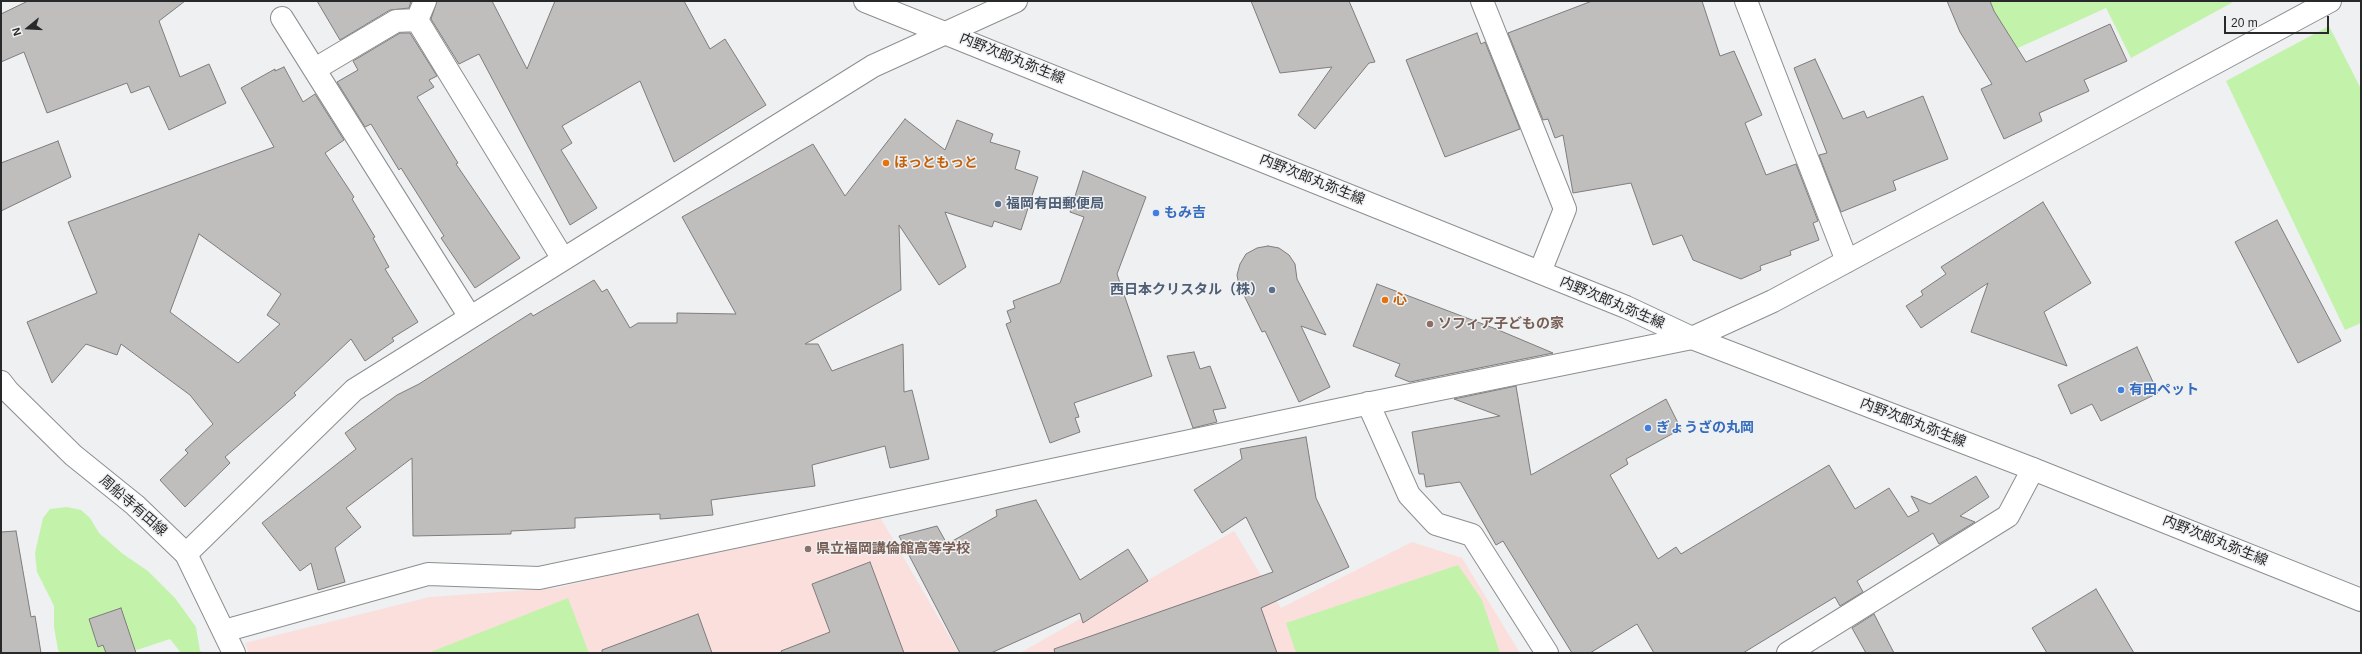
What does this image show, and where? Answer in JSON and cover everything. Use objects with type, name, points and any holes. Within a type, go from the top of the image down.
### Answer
[{"type":"street","name":"内野次郎丸弥生線","points":[[865,1],[1626,307],[1692,338],[2033,469],[2361,600]]},
{"type":"street","points":[[186,554],[354,390],[873,66],[1016,1]]},
{"type":"street","points":[[1482,1],[1565,209],[1540,272]]},
{"type":"street","points":[[1746,1],[1847,261]]},
{"type":"street","points":[[224,631],[428,574],[539,578],[1368,403],[1692,338],[1773,301],[2330,1]]},
{"type":"street","points":[[315,69],[396,21],[421,10],[563,259]]},
{"type":"street","points":[[282,18],[470,317]]},
{"type":"street","name":"周船寺有田線","points":[[3,389],[73,455],[135,505],[186,554],[234,653]]},
{"type":"street","points":[[1368,403],[1409,495],[1436,524],[1472,535],[1547,653]]},
{"type":"street","points":[[1788,653],[2008,516],[2033,469]]},
{"type":"shaded area","name":"県立福岡講倫館高等学校","points":[[876,510],[959,653],[249,653],[245,643],[430,597],[557,588]]},
{"type":"shaded area","points":[[1234,531],[1281,608],[1412,542],[1462,558],[1520,653],[1020,653]]},
{"type":"green space","points":[[1990,1],[2235,1],[2131,58],[2106,8],[2018,48],[1994,11]]},
{"type":"green space","points":[[2329,26],[2361,89],[2361,323],[2345,330],[2226,81]]},
{"type":"green space","points":[[67,507],[81,510],[90,518],[99,533],[123,554],[148,571],[175,598],[196,627],[200,651],[204,653],[181,653],[170,639],[137,650],[112,651],[110,653],[61,653],[58,650],[54,627],[54,606],[37,572],[35,553],[43,518],[50,509]]},
{"type":"green space","points":[[1458,565],[1482,600],[1500,653],[1296,653],[1286,623]]},
{"type":"green space","points":[[568,598],[589,653],[428,653]]},
{"type":"building","points":[[28,1],[185,1],[159,21],[180,77],[209,64],[226,103],[169,130],[149,86],[131,93],[127,83],[47,113],[24,52],[1,62],[1,14]]},
{"type":"building","points":[[317,1],[411,1],[409,8],[390,10],[340,40]]},
{"type":"building","points":[[437,1],[492,1],[527,69],[555,1],[684,1],[710,49],[725,39],[766,105],[674,162],[640,81],[562,126],[572,143],[561,150],[597,208],[570,225],[479,54],[459,64],[431,19]]},
{"type":"building","points":[[1251,1],[1349,1],[1375,62],[1369,63],[1315,129],[1298,115],[1332,67],[1280,73]]},
{"type":"building","points":[[1592,1],[1702,1],[1720,56],[1734,51],[1762,115],[1745,123],[1766,175],[1796,164],[1818,221],[1813,223],[1819,240],[1790,251],[1791,255],[1760,266],[1761,270],[1741,279],[1693,260],[1682,235],[1653,245],[1631,183],[1573,193],[1563,135],[1555,138],[1548,119],[1543,120],[1508,33]]},
{"type":"building","points":[[1947,1],[1990,1],[1994,11],[2026,62],[2110,24],[2127,61],[2084,80],[2089,91],[2039,113],[2042,121],[2004,139],[1981,89],[1992,84],[1960,32]]},
{"type":"building","points":[[400,33],[410,33],[437,76],[429,80],[434,87],[417,97],[458,163],[456,164],[520,258],[475,288],[441,238],[444,236],[401,168],[399,170],[371,124],[365,127],[337,82],[358,70],[353,61]]},
{"type":"building","points":[[1477,33],[1481,44],[1485,42],[1520,129],[1445,157],[1406,60]]},
{"type":"building","points":[[1815,59],[1843,119],[1864,111],[1867,118],[1923,96],[1948,159],[1893,181],[1896,190],[1841,212],[1819,155],[1827,153],[1794,68]]},
{"type":"building","points":[[284,67],[303,102],[315,94],[344,140],[325,153],[354,197],[352,199],[375,237],[373,238],[389,267],[385,269],[418,322],[392,338],[394,341],[365,361],[351,339],[294,393],[296,395],[225,457],[230,463],[185,507],[160,480],[188,453],[185,450],[213,424],[190,395],[121,344],[117,355],[86,344],[52,383],[27,322],[97,293],[68,222],[274,147],[241,88],[275,69],[275,71]],"holes":[[[199,234],[281,294],[267,315],[280,324],[238,363],[170,312]]]},
{"type":"building","points":[[905,119],[945,150],[957,120],[993,134],[990,142],[1020,151],[1015,169],[1038,177],[1021,230],[994,221],[992,227],[945,212],[966,267],[939,285],[899,225],[901,290],[805,344],[818,344],[832,371],[903,344],[904,392],[912,390],[929,459],[890,468],[885,446],[812,465],[815,486],[711,500],[713,515],[660,519],[660,514],[575,518],[575,528],[511,531],[511,534],[413,536],[412,458],[346,508],[361,527],[335,548],[345,582],[318,590],[311,563],[300,571],[262,523],[356,449],[345,433],[397,395],[419,384],[531,313],[533,316],[594,280],[602,292],[607,289],[630,328],[638,323],[677,323],[677,313],[736,314],[682,217],[813,144],[845,196]]},
{"type":"building","points":[[58,141],[71,177],[1,211],[1,163]]},
{"type":"building","points":[[1083,171],[1146,197],[1117,274],[1152,376],[1074,403],[1079,417],[1075,418],[1080,432],[1050,443],[1006,324],[1011,322],[1007,311],[1015,308],[1013,301],[1060,283],[1084,217],[1070,212]]},
{"type":"building","points":[[2043,202],[2091,283],[2044,312],[2067,366],[1971,332],[1988,283],[1921,328],[1906,306],[1923,295],[1921,291],[1946,274],[1941,267]]},
{"type":"building","points":[[2277,220],[2341,341],[2298,363],[2235,242]]},
{"type":"building","points":[[1268,246],[1279,248],[1289,255],[1295,264],[1297,279],[1326,335],[1301,326],[1330,387],[1299,402],[1265,331],[1262,332],[1239,285],[1237,275],[1240,264],[1246,254],[1257,248]]},
{"type":"building","points":[[1377,284],[1496,329],[1553,353],[1410,382],[1395,376],[1400,364],[1353,346]]},
{"type":"building","points":[[2137,347],[2158,393],[2101,421],[2092,404],[2071,414],[2058,385]]},
{"type":"building","points":[[1194,352],[1200,369],[1210,366],[1226,408],[1213,410],[1217,422],[1193,428],[1167,356]]},
{"type":"building","points":[[1516,386],[1531,475],[1666,399],[1681,429],[1626,459],[1628,464],[1610,475],[1658,559],[1676,547],[1681,554],[1829,465],[1855,509],[1889,488],[1908,517],[1919,511],[1911,496],[1930,504],[1976,476],[1989,497],[1960,516],[1975,522],[1939,544],[1933,533],[1857,581],[1863,592],[1840,606],[1835,597],[1743,653],[1654,653],[1637,624],[1590,653],[1572,653],[1503,541],[1496,545],[1460,482],[1426,487],[1424,474],[1419,474],[1412,432],[1500,416],[1454,399]]},
{"type":"building","points":[[1306,437],[1316,498],[1349,567],[1261,608],[1277,653],[1055,653],[1054,649],[1273,572],[1246,517],[1222,533],[1194,490],[1242,459],[1240,449]]},
{"type":"building","points":[[1036,500],[1080,580],[1128,549],[1148,581],[1083,623],[1080,613],[991,653],[960,653],[899,536],[937,526],[947,544],[997,516],[996,510]]},
{"type":"building","points":[[16,531],[31,617],[35,616],[41,653],[1,653],[1,532]]},
{"type":"building","points":[[870,562],[904,653],[782,653],[781,651],[830,632],[812,584]]},
{"type":"building","points":[[2096,589],[2134,653],[2047,653],[2032,628]]},
{"type":"building","points":[[121,608],[136,653],[106,653],[103,645],[98,647],[89,619]]},
{"type":"building","points":[[698,614],[712,653],[602,653],[602,650]]},
{"type":"building","points":[[1874,614],[1894,653],[1866,653],[1852,628]]},
{"type":"place","name":"ほっともっと","points":[[886,163]]},
{"type":"place","name":"福岡有田郵便局","points":[[998,204]]},
{"type":"place","name":"もみ吉","points":[[1156,213]]},
{"type":"place","name":"西日本クリスタル（株）","points":[[1272,290]]},
{"type":"place","name":"心","points":[[1385,300]]},
{"type":"place","name":"ソフィア子どもの家","points":[[1430,324]]},
{"type":"place","name":"有田ペット","points":[[2121,390]]},
{"type":"place","name":"ぎょうざの丸岡","points":[[1648,428]]},
{"type":"place","name":"県立福岡講倫館高等学校","points":[[808,549]]}]
